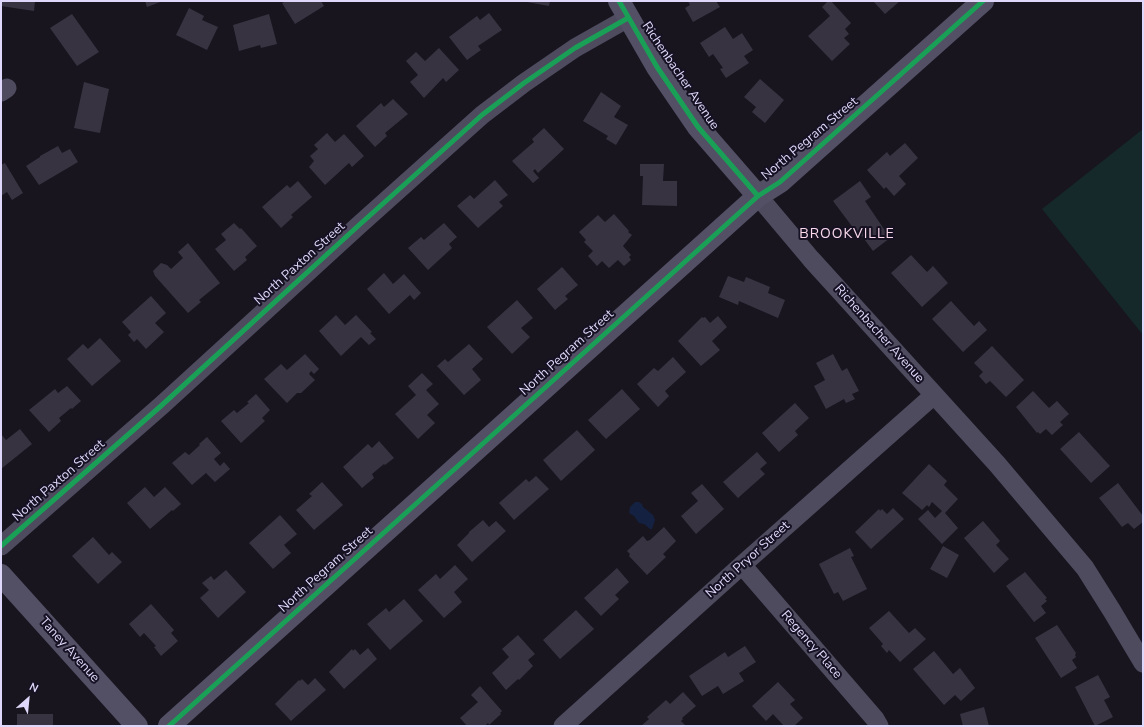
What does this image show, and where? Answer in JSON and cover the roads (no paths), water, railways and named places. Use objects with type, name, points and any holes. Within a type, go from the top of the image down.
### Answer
[{"type":"street","name":"North Pegram Street","points":[[169,726],[758,196],[780,182],[983,1]]},
{"type":"street","name":"Richenbacher Avenue","points":[[624,9],[657,67],[698,127],[786,230],[997,464],[1085,568],[1143,663]]},
{"type":"street","name":"North Paxton Street","points":[[1,546],[162,405],[482,115],[524,83],[575,48],[624,9]]},
{"type":"street","name":"North Pryor Street","points":[[563,726],[934,395]]},
{"type":"street","name":"Regency Place","points":[[742,565],[875,718],[879,726]]},
{"type":"street","name":"Taney Avenue","points":[[1,575],[137,726]]},
{"type":"water","points":[[635,502],[642,504],[643,507],[653,515],[655,520],[652,529],[639,523],[634,516],[629,513],[630,507]]},
{"type":"district","name":"BROOKVILLE","points":[[847,235]]}]
